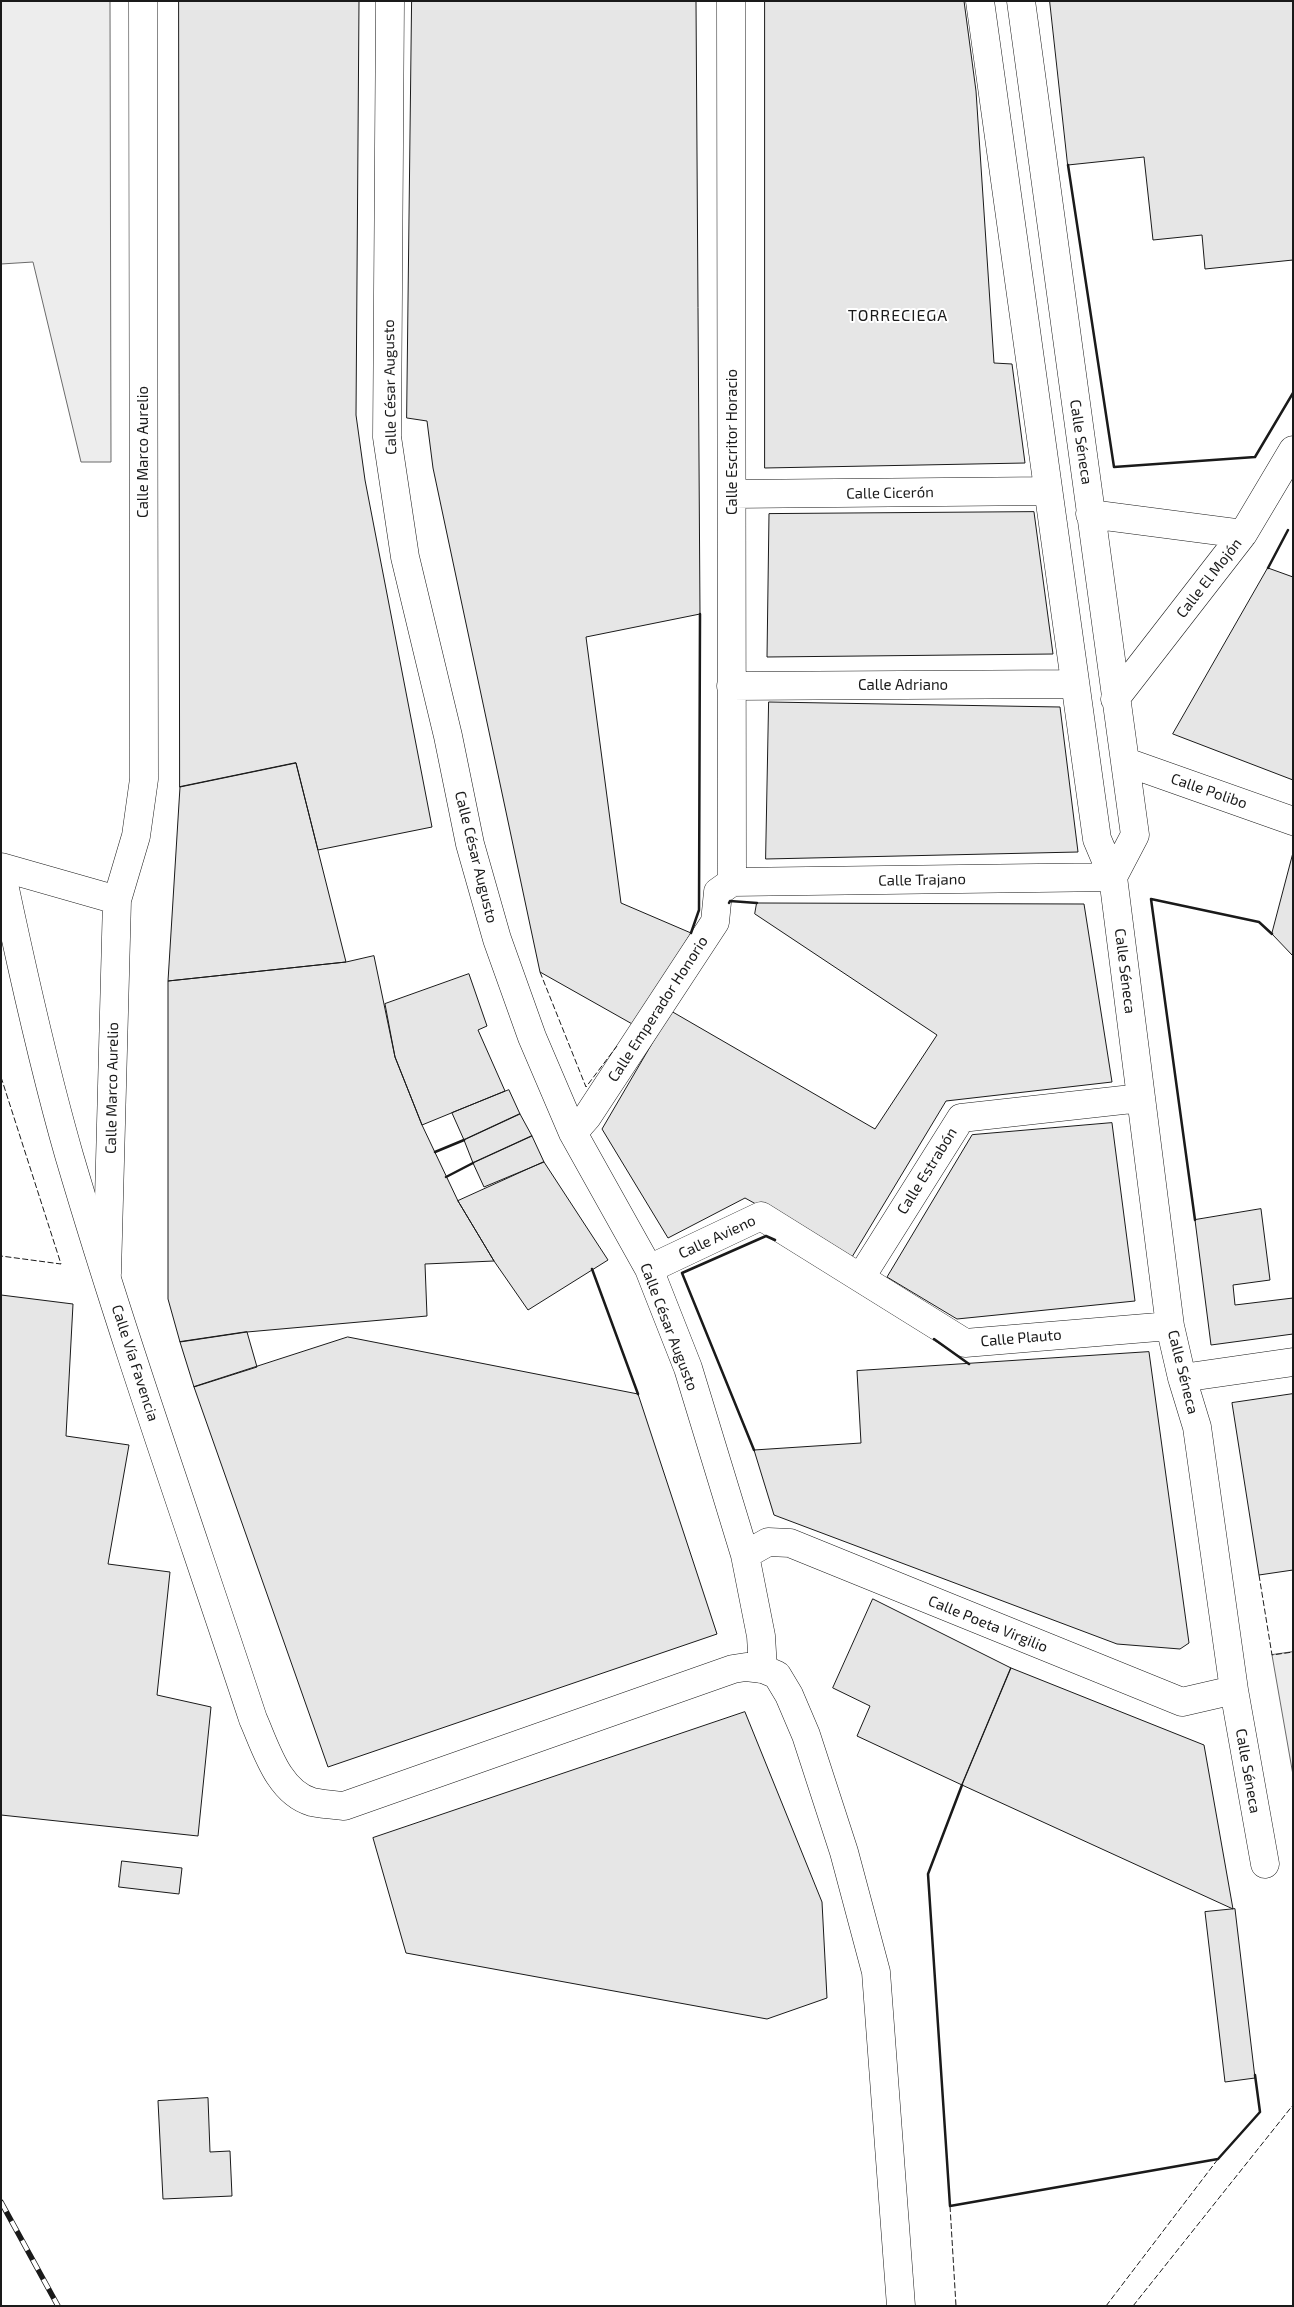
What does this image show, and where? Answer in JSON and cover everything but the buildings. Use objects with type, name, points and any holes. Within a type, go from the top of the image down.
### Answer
[{"type":"street","name":"Calle Marco Aurelio","points":[[107,1276],[117,900],[136,836],[144,778],[143,1]]},
{"type":"street","name":"Calle César Augusto","points":[[390,1],[387,437],[405,557],[448,736],[470,844],[496,939],[532,1037],[573,1133],[649,1269],[688,1368],[745,1555],[762,1636],[763,1669]]},
{"type":"street","name":"Calle Escritor Horacio","points":[[731,1],[732,882]]},
{"type":"street","name":"Calle Séneca","points":[[980,1],[1097,839],[1113,877],[1170,1326],[1182,1378],[1197,1427],[1234,1690],[1265,1864]]},
{"type":"street","name":"Calle Séneca","points":[[1021,1],[1135,835],[1113,877]]},
{"type":"street","name":"Calle El Mojón","points":[[1115,699],[1242,534],[1293,450]]},
{"type":"street","name":"Calle Cicerón","points":[[732,494],[1048,491]]},
{"type":"street","points":[[1090,514],[1242,534]]},
{"type":"street","name":"Calle Adriano","points":[[731,686],[1074,684]]},
{"type":"street","name":"Calle Polibo","points":[[1126,762],[1293,821]]},
{"type":"street","points":[[1,868],[117,900]]},
{"type":"street","name":"Calle Vía Favencia","points":[[1,868],[32,1013],[69,1154],[107,1276],[253,1719],[271,1759],[289,1790],[311,1802],[344,1806],[732,1669],[746,1667],[763,1669]]},
{"type":"street","name":"Calle Trajano","points":[[732,882],[1113,877]]},
{"type":"street","name":"Calle Emperador Honorio","points":[[573,1133],[587,1117],[715,922],[718,892],[732,882]]},
{"type":"street","name":"Calle Estrabón","points":[[861,1277],[961,1118],[1142,1098]]},
{"type":"street","name":"Calle Avieno","points":[[649,1269],[762,1216],[861,1277]]},
{"type":"street","name":"Calle Plauto","points":[[861,1277],[965,1343],[1170,1326]]},
{"type":"street","points":[[1182,1378],[1293,1362]]},
{"type":"street","name":"Calle Poeta Virgilio","points":[[745,1555],[768,1542],[790,1543],[1182,1702],[1234,1690]]},
{"type":"street","points":[[763,1669],[776,1675],[781,1682],[789,1695],[806,1735],[844,1852],[876,1972],[901,2306]]},
{"type":"shaded area","points":[[1,1],[110,1],[111,462],[81,462],[33,262],[1,264]]},
{"type":"shaded area","points":[[1293,1652],[1293,1775],[1272,1655]]},
{"type":"railway","points":[[1,2202],[58,2306]]},
{"type":"fence","points":[[540,972],[586,1087],[617,1046]]},
{"type":"fence","points":[[1,1077],[61,1264],[1,1256]]},
{"type":"fence","points":[[1259,1575],[1272,1655],[1293,1652]]},
{"type":"fence","points":[[1133,2306],[1293,2105]]},
{"type":"fence","points":[[1106,2306],[1218,2159]]},
{"type":"fence","points":[[950,2206],[956,2306]]},
{"type":"wall","points":[[1068,165],[1114,467],[1255,457],[1293,393]]},
{"type":"wall","points":[[1268,568],[1288,530]]},
{"type":"wall","points":[[691,933],[699,910],[700,614]]},
{"type":"wall","points":[[1195,1220],[1151,899],[1259,922],[1272,934]]},
{"type":"wall","points":[[729,903],[730,901],[757,903]]},
{"type":"wall","points":[[435,1152],[464,1140]]},
{"type":"wall","points":[[446,1177],[473,1163]]},
{"type":"wall","points":[[754,1450],[682,1273],[766,1236],[775,1240]]},
{"type":"wall","points":[[592,1269],[638,1394]]},
{"type":"wall","points":[[934,1339],[969,1364]]},
{"type":"wall","points":[[962,1785],[928,1874],[950,2206],[1218,2159],[1260,2112],[1255,2075]]},
{"type":"district","name":"TORRECIEGA","points":[[898,316]]}]
